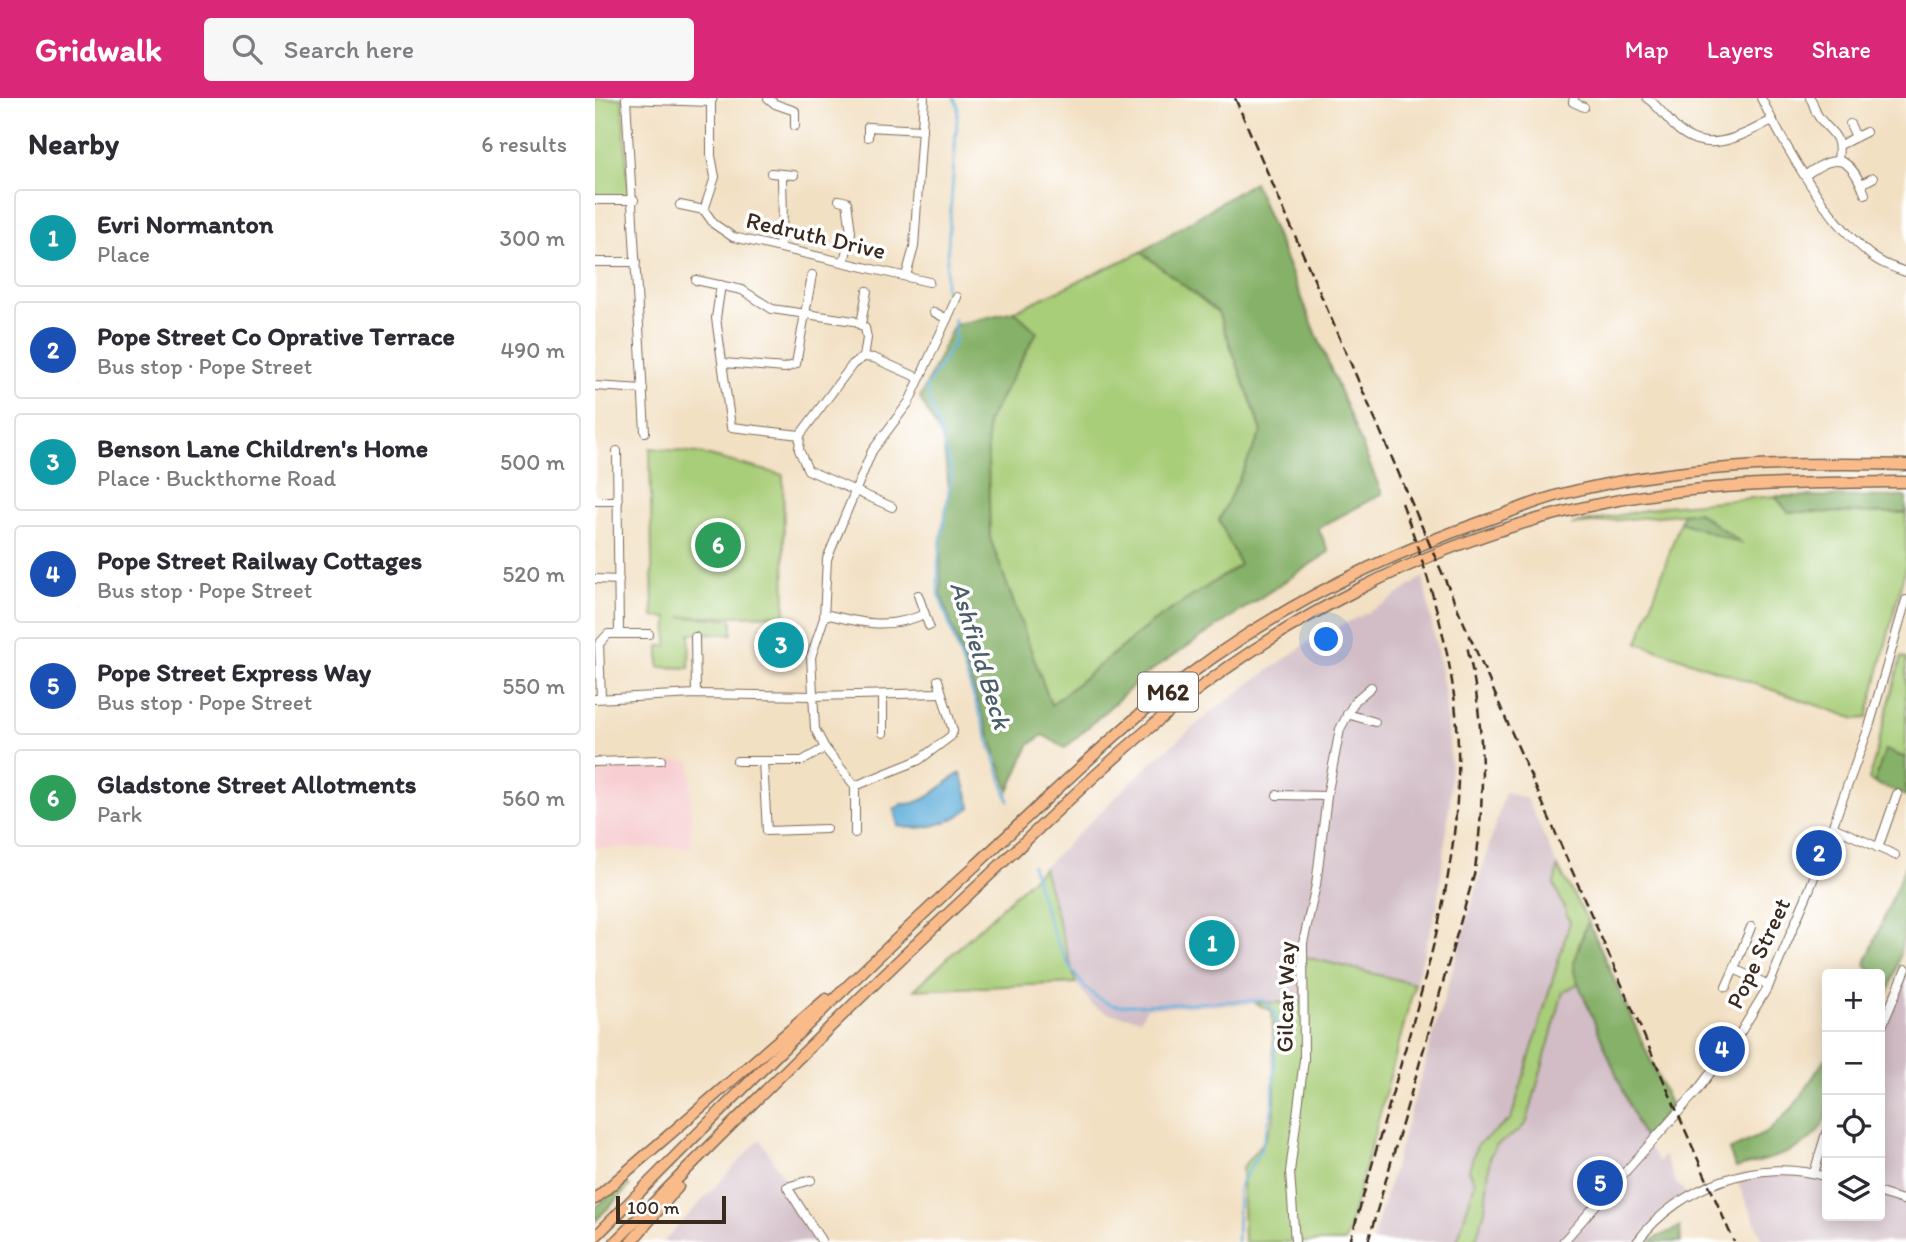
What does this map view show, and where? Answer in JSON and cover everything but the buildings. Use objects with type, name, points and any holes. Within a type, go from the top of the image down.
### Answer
[{"type":"highway","name":"M62","points":[[595,1199],[924,913],[1151,705],[1195,671],[1286,609],[1411,546],[1563,494],[1655,476],[1775,465],[1906,465]]},
{"type":"highway","name":"M62","points":[[615,1242],[729,1126],[956,906],[1173,709],[1255,650],[1352,593],[1398,570],[1499,531],[1564,512],[1718,486],[1906,482]]},
{"type":"highway","name":"M62","points":[[595,1237],[924,913]]},
{"type":"highway","name":"M62","points":[[631,1242],[729,1126]]},
{"type":"street","points":[[645,432],[634,200],[626,98],[712,100],[711,156],[715,177],[703,210],[680,205]]},
{"type":"street","points":[[768,98],[775,104],[795,111],[795,126]]},
{"type":"street","points":[[906,276],[914,247],[924,98]]},
{"type":"street","points":[[1574,98],[1573,102],[1584,107]]},
{"type":"street","points":[[1761,98],[1806,175],[1855,241],[1885,265],[1906,272]]},
{"type":"street","points":[[1823,98],[1812,101],[1816,114],[1834,132],[1840,145],[1838,160]]},
{"type":"street","points":[[1650,99],[1688,136],[1707,143],[1733,140],[1772,120]]},
{"type":"street","points":[[1850,124],[1856,137]]},
{"type":"street","points":[[868,137],[869,127],[922,130]]},
{"type":"street","points":[[1840,145],[1865,132]]},
{"type":"street","points":[[1806,175],[1829,160],[1838,160],[1851,168],[1865,194]]},
{"type":"street","points":[[771,173],[794,174]]},
{"type":"street","points":[[779,247],[785,219],[780,199],[782,174]]},
{"type":"street","points":[[1861,184],[1873,178]]},
{"type":"street","points":[[595,200],[634,200]]},
{"type":"street","points":[[839,200],[847,202],[850,221],[844,262]]},
{"type":"street","name":"Redruth Drive","points":[[703,210],[714,224],[733,237],[929,282]]},
{"type":"street","points":[[595,262],[636,262]]},
{"type":"street","points":[[724,363],[792,367],[800,356],[812,275]]},
{"type":"street","points":[[696,280],[742,290],[772,309],[861,324],[867,332],[864,357]]},
{"type":"street","points":[[721,285],[716,318],[731,427],[800,435]]},
{"type":"street","points":[[861,324],[867,291]]},
{"type":"street","points":[[855,832],[855,786],[825,748],[815,729],[812,649],[825,614],[827,559],[872,451],[904,409],[957,297]]},
{"type":"street","points":[[934,312],[947,318]]},
{"type":"street","points":[[864,357],[919,378]]},
{"type":"street","points":[[864,357],[853,364],[800,435],[799,450],[808,470],[892,507]]},
{"type":"street","points":[[595,386],[643,389]]},
{"type":"street","points":[[617,451],[619,633]]},
{"type":"street","points":[[595,501],[618,501]]},
{"type":"street","points":[[595,579],[619,580]]},
{"type":"street","points":[[918,595],[929,626]]},
{"type":"street","name":"Pope Street","points":[[1563,1242],[1697,1091],[1742,1030],[1769,985],[1861,751],[1906,600]]},
{"type":"street","points":[[825,614],[867,624],[903,623],[925,614]]},
{"type":"street","points":[[649,634],[608,634],[599,644],[598,699],[696,694],[813,696],[941,693]]},
{"type":"street","points":[[695,637],[696,694]]},
{"type":"street","points":[[855,786],[919,761],[951,736],[953,731],[938,680]]},
{"type":"street","name":"Gilcar Way","points":[[1295,1242],[1290,1172],[1304,1059],[1303,943],[1316,885],[1327,796],[1340,729],[1355,701],[1371,687]]},
{"type":"street","points":[[883,695],[883,733]]},
{"type":"street","points":[[1347,714],[1375,722]]},
{"type":"street","points":[[737,761],[802,761],[825,748]]},
{"type":"street","points":[[595,762],[661,760]]},
{"type":"street","points":[[763,761],[767,831],[826,829]]},
{"type":"street","points":[[1878,848],[1897,794]]},
{"type":"street","points":[[1277,795],[1327,796]]},
{"type":"street","points":[[1833,827],[1895,855]]},
{"type":"street","points":[[1726,986],[1751,927]]},
{"type":"street","points":[[1734,969],[1769,985]]},
{"type":"street","points":[[1885,1019],[1906,969]]},
{"type":"street","points":[[1814,1173],[1822,1147]]},
{"type":"street","points":[[1637,1242],[1651,1225],[1681,1202],[1743,1174],[1780,1169],[1822,1175]]},
{"type":"street","points":[[811,1180],[787,1187],[822,1242]]},
{"type":"street","points":[[1885,1195],[1906,1201]]},
{"type":"shaded area","points":[[1423,577],[1445,693],[1451,765],[1450,802],[1437,907],[1415,984],[1303,956],[1303,1002],[1147,1008],[1141,1019],[1107,1013],[1093,1006],[1076,983],[1043,868],[1153,761],[1213,710],[1310,641],[1386,603]]},
{"type":"shaded area","points":[[670,761],[691,761],[691,847],[595,848],[595,768],[668,767]]},
{"type":"shaded area","points":[[1505,792],[1527,799],[1558,867],[1554,884],[1570,921],[1511,1119],[1477,1145],[1475,1182],[1457,1242],[1372,1242]]},
{"type":"shaded area","points":[[1906,969],[1906,1242],[1764,1242],[1735,1177],[1743,1174],[1814,1173],[1822,1147],[1822,1221],[1885,1221],[1885,1019]]},
{"type":"shaded area","points":[[1579,983],[1640,1131],[1658,1162],[1664,1155],[1676,1183],[1690,1197],[1637,1242],[1475,1242],[1485,1210],[1490,1156],[1496,1146],[1524,1126],[1563,992]]},
{"type":"shaded area","points":[[760,1139],[822,1242],[663,1242]]},
{"type":"green space","points":[[595,98],[622,98],[629,197],[595,198]]},
{"type":"green space","points":[[1254,182],[1382,494],[1318,528],[1329,552],[1146,674],[1065,748],[1043,735],[1029,745],[1009,791],[941,594],[940,544],[949,490],[943,440],[920,398],[954,325],[1014,311],[1037,332],[987,423],[990,538],[1051,705],[1151,623],[1240,565],[1219,520],[1262,431],[1218,312],[1141,252]]},
{"type":"green space","points":[[1141,252],[1218,312],[1262,432],[1219,520],[1240,565],[1151,623],[1051,705],[990,538],[987,423],[1036,332],[1014,311]]},
{"type":"green space","points":[[650,448],[698,453],[783,475],[785,615],[681,617],[732,619],[732,634],[690,633],[689,668],[659,667],[659,646],[667,646],[668,618],[653,617]]},
{"type":"green space","points":[[1775,496],[1788,512],[1906,513],[1906,565],[1867,718],[1856,719],[1638,643],[1680,522],[1740,542],[1698,512],[1571,525],[1665,506]]},
{"type":"green space","points":[[1775,496],[1906,497],[1906,513],[1788,512]]},
{"type":"green space","points":[[1697,512],[1743,544],[1680,522],[1683,514]]},
{"type":"green space","points":[[1901,657],[1906,659],[1906,758],[1885,750],[1874,783],[1869,780]]},
{"type":"green space","points":[[1885,750],[1906,758],[1906,796],[1874,783]]},
{"type":"green space","points":[[1906,864],[1903,939],[1885,999],[1885,969],[1868,969],[1865,964]]},
{"type":"green space","points":[[1558,867],[1588,921],[1575,960],[1579,983],[1563,992],[1527,1121],[1520,1130],[1496,1146],[1490,1156],[1485,1210],[1475,1242],[1457,1242],[1475,1182],[1469,1170],[1477,1145],[1511,1119],[1570,922],[1554,884]]},
{"type":"green space","points":[[1043,868],[1076,983],[914,990]]},
{"type":"green space","points":[[1588,921],[1671,1106],[1645,1138],[1574,973],[1574,963]]},
{"type":"green space","points":[[1302,956],[1415,984],[1345,1242],[1244,1242],[1242,1168],[1264,1141],[1273,1121],[1275,1101],[1272,1011],[1255,1003],[1303,1002]]},
{"type":"green space","points":[[1822,1064],[1820,1128],[1801,1146],[1789,1152],[1736,1168],[1729,1150],[1768,1132],[1794,1106]]},
{"type":"green space","points":[[625,1183],[630,1186],[595,1221],[595,1208]]},
{"type":"green space","points":[[1680,1227],[1681,1242],[1651,1242],[1653,1239]]},
{"type":"water","points":[[961,773],[971,807],[955,818],[937,825],[917,828],[898,826],[894,810],[902,804],[927,798]]},
{"type":"waterway","name":"Ashfield Beck","points":[[947,299],[945,287],[958,106],[954,98]]},
{"type":"waterway","name":"Ashfield Beck","points":[[954,319],[955,341],[926,388],[952,472],[938,561],[938,591],[1009,801]]},
{"type":"waterway","name":"Ashfield Beck","points":[[1032,865],[1060,949],[1085,987],[1100,999],[1118,1006],[1264,1000],[1276,1014],[1273,1106],[1261,1149],[1239,1186],[1237,1242]]},
{"type":"railway","points":[[1235,98],[1734,1242]]},
{"type":"railway","points":[[1350,1242],[1435,940],[1450,864],[1458,786],[1456,715],[1447,652],[1422,560],[1401,500]]},
{"type":"railway","points":[[1368,1242],[1474,875],[1482,760],[1477,702],[1467,646]]},
{"type":"place","name":"Gladstone Street Allotments","points":[[718,545]]},
{"type":"place","name":"Benson Lane Children's Home","points":[[781,645]]},
{"type":"place","name":"Pope Street Co Oprative Terrace","points":[[1819,853]]},
{"type":"place","name":"Evri Normanton","points":[[1212,943]]},
{"type":"place","name":"Pope Street Railway Cottages","points":[[1722,1049]]},
{"type":"place","name":"Pope Street Express Way","points":[[1600,1183]]}]
